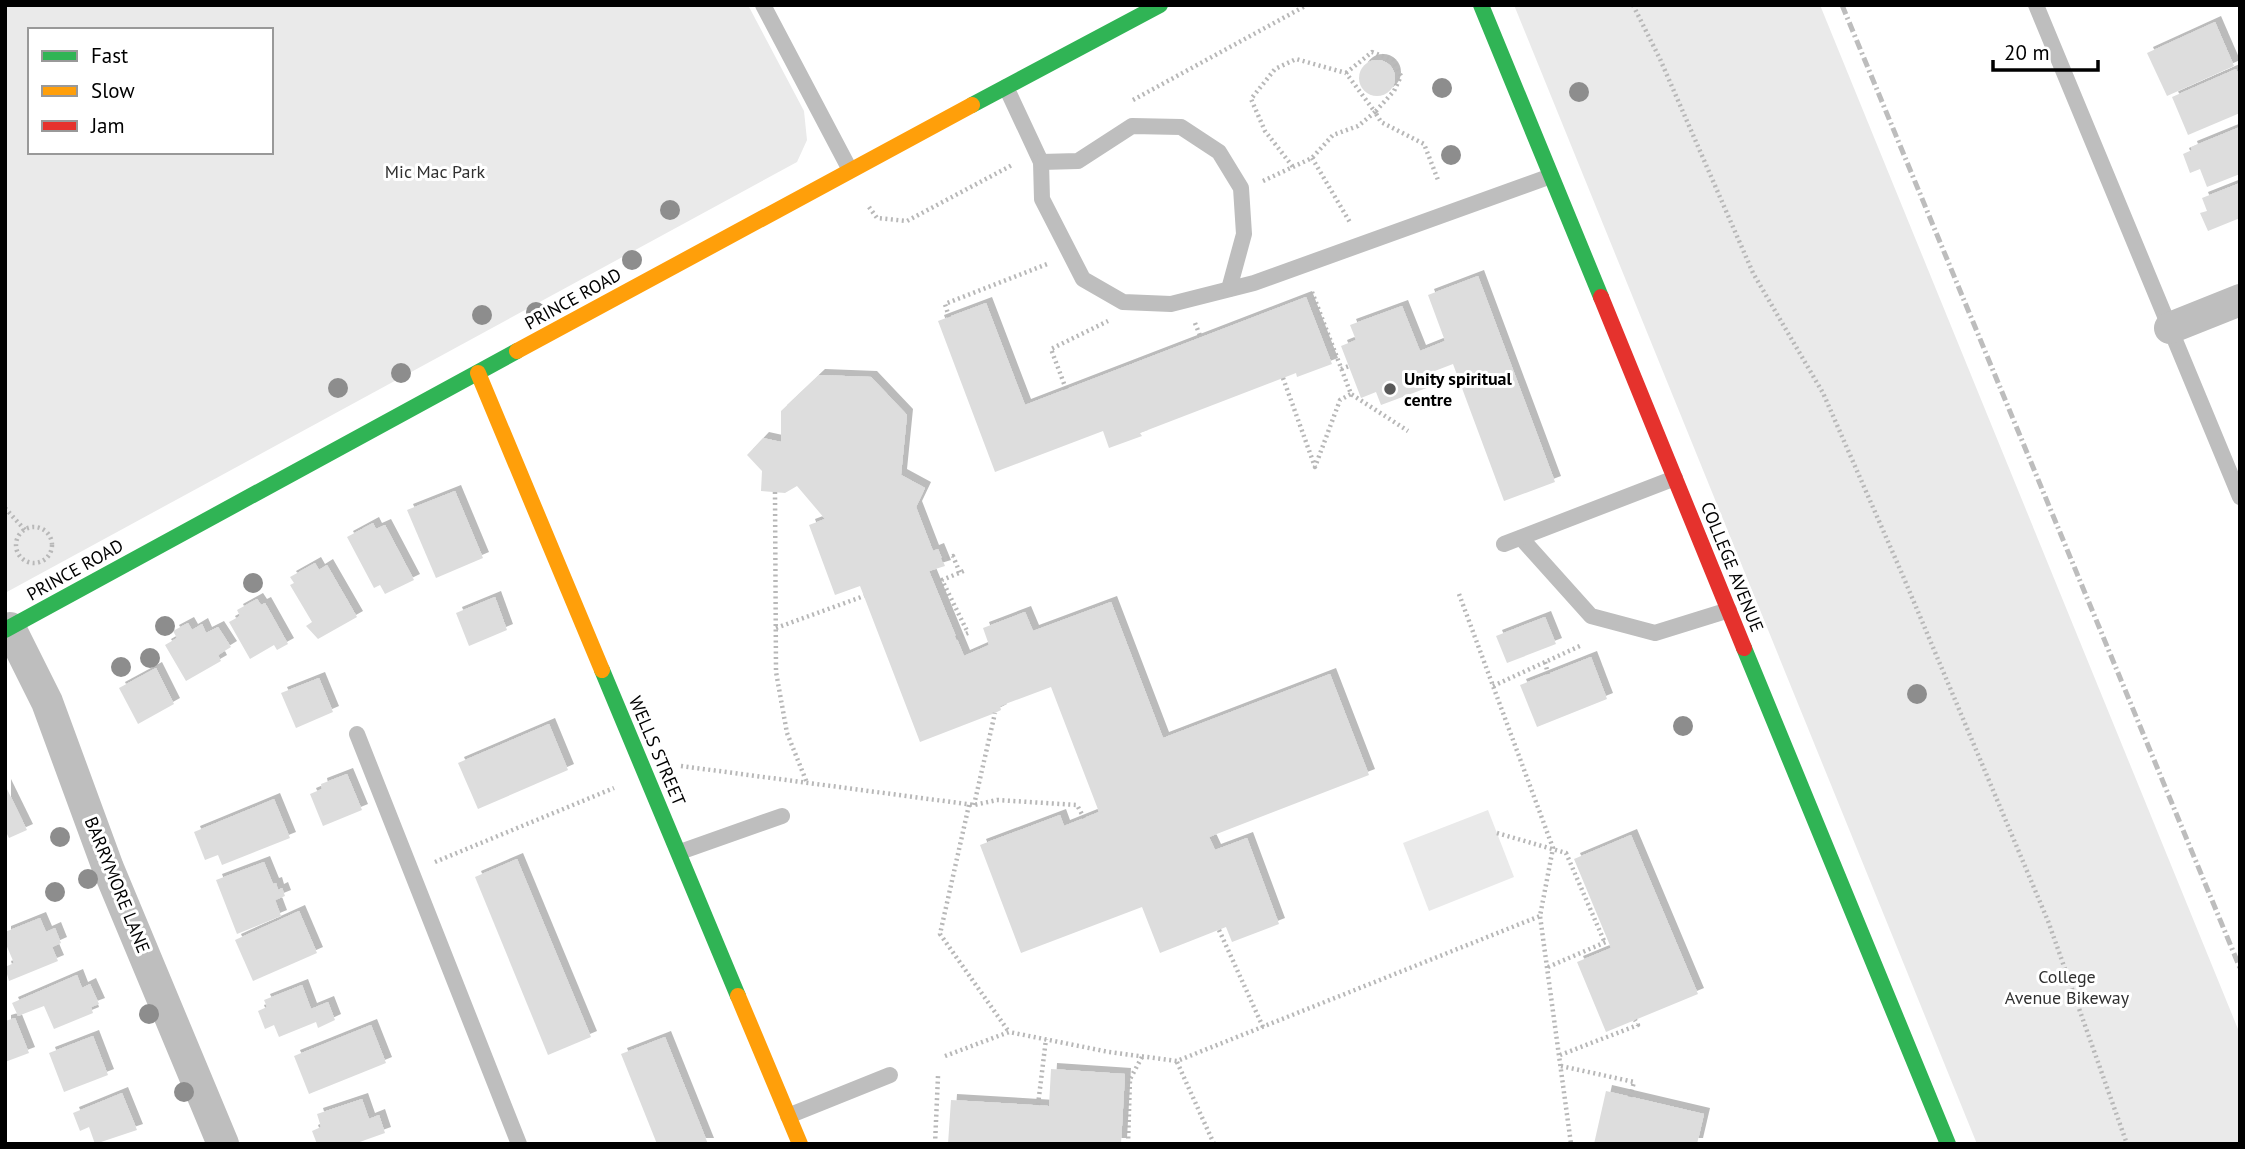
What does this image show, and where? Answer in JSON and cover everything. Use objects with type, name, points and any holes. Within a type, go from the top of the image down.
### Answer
[{"type":"street","name":"PRINCE ROAD","points":[[7,629],[850,170],[1160,5]]},
{"type":"street","name":"COLLEGE AVENUE","points":[[1481,5],[1948,1144]]},
{"type":"street","points":[[2171,328],[2240,300]]},
{"type":"street","name":"WELLS STREET","points":[[478,373],[800,1144]]},
{"type":"street","name":"BARRYMORE LANE","points":[[7,629],[47,702],[108,868],[223,1144]]},
{"type":"lane","points":[[763,5],[850,170]]},
{"type":"lane","points":[[2036,5],[2240,497]]},
{"type":"lane","points":[[1006,88],[1041,162],[1042,199],[1083,279],[1124,302],[1171,304],[1254,283],[1550,177]]},
{"type":"lane","points":[[1041,162],[1078,161],[1132,126],[1181,127],[1219,152],[1241,188],[1244,233],[1229,289]]},
{"type":"lane","points":[[1504,544],[1675,478]]},
{"type":"lane","points":[[1521,538],[1591,616],[1655,633],[1728,610]]},
{"type":"lane","points":[[357,734],[519,1144]]},
{"type":"lane","points":[[680,852],[782,816]]},
{"type":"lane","points":[[788,1116],[890,1075]]},
{"type":"path","points":[[1633,5],[1660,59],[1753,273],[1823,393],[1898,564],[2048,921],[2127,1144]]},
{"type":"path","points":[[1253,186],[1312,158],[1333,135],[1358,126],[1394,91],[1401,76],[1393,60],[1372,52],[1346,73]]},
{"type":"path","points":[[1293,167],[1265,131],[1251,99],[1275,69],[1296,59],[1346,73],[1381,122],[1424,144],[1438,180]]},
{"type":"path","points":[[1312,158],[1342,205],[1356,234]]},
{"type":"path","points":[[949,317],[945,304],[1048,264]]},
{"type":"path","points":[[1312,292],[1351,394],[1408,431]]},
{"type":"path","points":[[1066,389],[1051,349],[1112,319]]},
{"type":"path","points":[[1341,369],[1349,366]]},
{"type":"path","points":[[1283,378],[1315,467],[1340,400],[1351,394]]},
{"type":"path","points":[[775,492],[776,672],[787,733],[807,783]]},
{"type":"path","points":[[5,509],[17,517],[25,530]]},
{"type":"path","points":[[40,527],[49,534],[52,545],[44,560],[27,561],[18,552],[17,541],[25,530],[40,527]]},
{"type":"path","points":[[942,560],[953,556],[960,573]]},
{"type":"path","points":[[956,638],[968,633],[942,580],[966,570]]},
{"type":"path","points":[[1459,594],[1553,848],[1540,916],[1571,1144]]},
{"type":"path","points":[[776,628],[864,596]]},
{"type":"path","points":[[1493,686],[1582,645]]},
{"type":"path","points":[[1545,662],[1548,674]]},
{"type":"path","points":[[995,713],[940,934],[1009,1032]]},
{"type":"path","points":[[680,766],[972,805],[998,800],[1077,805],[1084,818]]},
{"type":"path","points":[[411,872],[615,787]]},
{"type":"path","points":[[1497,833],[1566,853],[1606,942],[1548,967]]},
{"type":"path","points":[[945,1056],[1009,1032],[1177,1061],[1540,916]]},
{"type":"path","points":[[1219,930],[1263,1027]]},
{"type":"path","points":[[1560,1055],[1638,1025],[1635,1020]]},
{"type":"path","points":[[1038,1105],[1046,1039]]},
{"type":"path","points":[[1128,1144],[1126,1103],[1130,1079],[1142,1057]]},
{"type":"path","points":[[1177,1061],[1185,1085],[1214,1144]]},
{"type":"path","points":[[1561,1066],[1634,1082],[1630,1097]]},
{"type":"path","points":[[935,1144],[938,1076]]},
{"type":"green space","name":"Mic Mac Park","points":[[5,5],[748,5],[804,111],[807,140],[797,162],[5,593]]},
{"type":"green space","name":"College Avenue Bikeway","points":[[1514,5],[1820,5],[2240,1034],[2240,1144],[1977,1144]]},
{"type":"green space","points":[[1488,810],[1514,877],[1429,911],[1403,843]]},
{"type":"building","points":[[2215,22],[2234,66],[2167,96],[2147,53]]},
{"type":"building","points":[[1377,60],[1390,65],[1395,78],[1390,91],[1377,96],[1364,91],[1359,78],[1364,65]]},
{"type":"building","points":[[2236,69],[2240,77],[2240,113],[2188,135],[2172,97]]},
{"type":"building","points":[[2240,127],[2240,174],[2207,187],[2200,169],[2190,173],[2183,154],[2192,150],[2191,147]]},
{"type":"building","points":[[2240,183],[2240,218],[2208,231],[2200,213],[2207,211],[2202,198]]},
{"type":"building","name":"Unity spiritual centre","points":[[1478,276],[1555,482],[1504,501],[1453,364],[1427,374],[1432,386],[1381,405],[1376,392],[1361,398],[1341,346],[1356,340],[1350,325],[1402,306],[1420,351],[1445,341],[1428,295]]},
{"type":"building","points":[[1306,297],[1332,364],[1297,377],[1296,373],[1140,433],[1142,436],[1109,448],[1103,431],[995,472],[938,321],[986,303],[1025,405]]},
{"type":"building","points":[[819,375],[871,377],[907,415],[901,475],[925,488],[916,507],[933,551],[938,549],[945,566],[929,571],[964,656],[989,645],[983,628],[1025,612],[1033,631],[1111,602],[1163,738],[1330,674],[1369,775],[1209,837],[1215,850],[1247,838],[1279,924],[1232,942],[1226,927],[1160,953],[1142,907],[1021,953],[980,845],[1060,815],[1064,826],[1099,812],[1051,687],[1000,706],[1001,710],[995,713],[920,742],[860,586],[835,595],[809,525],[825,519],[797,486],[785,493],[761,491],[762,471],[747,455],[763,438],[781,442],[781,411]]},
{"type":"building","points":[[455,491],[483,558],[436,578],[407,510]]},
{"type":"building","points":[[373,523],[376,529],[385,525],[414,580],[385,594],[380,585],[374,588],[347,537]]},
{"type":"building","points":[[315,563],[319,570],[327,565],[357,617],[318,639],[306,626],[312,622],[290,585],[294,583],[290,577]]},
{"type":"building","points":[[495,597],[507,630],[469,646],[456,613]]},
{"type":"building","points":[[257,599],[261,605],[265,603],[288,644],[277,650],[274,645],[250,659],[229,622],[240,616],[237,610]]},
{"type":"building","points":[[1545,617],[1556,644],[1507,663],[1496,636]]},
{"type":"building","points":[[188,623],[192,630],[202,624],[206,633],[218,627],[231,647],[218,655],[221,661],[186,681],[165,645],[177,638],[173,631]]},
{"type":"building","points":[[1591,657],[1607,699],[1537,727],[1520,685]]},
{"type":"building","points":[[156,668],[174,704],[138,724],[119,688]]},
{"type":"building","points":[[319,678],[333,712],[296,728],[281,693]]},
{"type":"building","points":[[549,724],[568,770],[478,809],[458,763]]},
{"type":"building","points":[[347,774],[362,810],[323,826],[310,794],[322,789],[321,784]]},
{"type":"building","points":[[5,785],[27,830],[9,838],[5,830]]},
{"type":"building","points":[[274,799],[290,838],[222,865],[218,855],[205,860],[194,832]]},
{"type":"building","points":[[1631,835],[1698,994],[1606,1032],[1577,962],[1611,948],[1574,859]]},
{"type":"building","points":[[517,859],[591,1037],[548,1055],[475,877]]},
{"type":"building","points":[[264,862],[273,884],[276,883],[278,890],[282,888],[285,896],[275,900],[281,916],[237,934],[216,880]]},
{"type":"building","points":[[299,911],[317,953],[253,981],[235,940]]},
{"type":"building","points":[[40,918],[46,932],[55,928],[61,943],[52,947],[58,961],[9,981],[5,967],[14,963],[5,942],[5,932]]},
{"type":"building","points":[[77,975],[82,988],[90,984],[99,1004],[91,1007],[93,1013],[54,1029],[44,1006],[18,1016],[12,1003]]},
{"type":"building","points":[[302,985],[311,1009],[328,1002],[335,1020],[318,1028],[316,1022],[279,1037],[274,1025],[265,1029],[258,1011],[267,1007],[264,1000]]},
{"type":"building","points":[[15,1018],[29,1053],[5,1062],[5,1021]]},
{"type":"building","points":[[371,1025],[386,1063],[309,1094],[294,1056]]},
{"type":"building","points":[[93,1036],[108,1075],[64,1092],[49,1053]]},
{"type":"building","points":[[665,1037],[708,1144],[657,1144],[621,1054]]},
{"type":"building","points":[[1051,1069],[1125,1074],[1121,1144],[948,1144],[951,1100],[1049,1106]]},
{"type":"building","points":[[1606,1091],[1704,1114],[1697,1144],[1594,1144]]},
{"type":"building","points":[[122,1093],[137,1130],[95,1144],[89,1127],[80,1131],[73,1113]]},
{"type":"building","points":[[362,1099],[369,1119],[379,1115],[385,1133],[354,1144],[317,1144],[312,1131],[321,1127],[317,1114]]},
{"type":"railway","points":[[1842,5],[2240,968]]},
{"type":"traffic: fast","points":[[972,105],[1160,5]]},
{"type":"traffic: fast","points":[[1481,5],[1601,297]]},
{"type":"traffic: fast","points":[[5,630],[517,351]]},
{"type":"traffic: fast","points":[[1744,648],[1948,1144]]},
{"type":"traffic: fast","points":[[602,670],[738,996]]},
{"type":"traffic: slow","points":[[517,351],[972,105]]},
{"type":"traffic: slow","points":[[478,373],[602,670]]},
{"type":"traffic: slow","points":[[738,996],[800,1144]]},
{"type":"traffic: jam","points":[[1601,297],[1744,648]]},
{"type":"place","name":"Unity spiritual centre","points":[[1390,389]]}]
